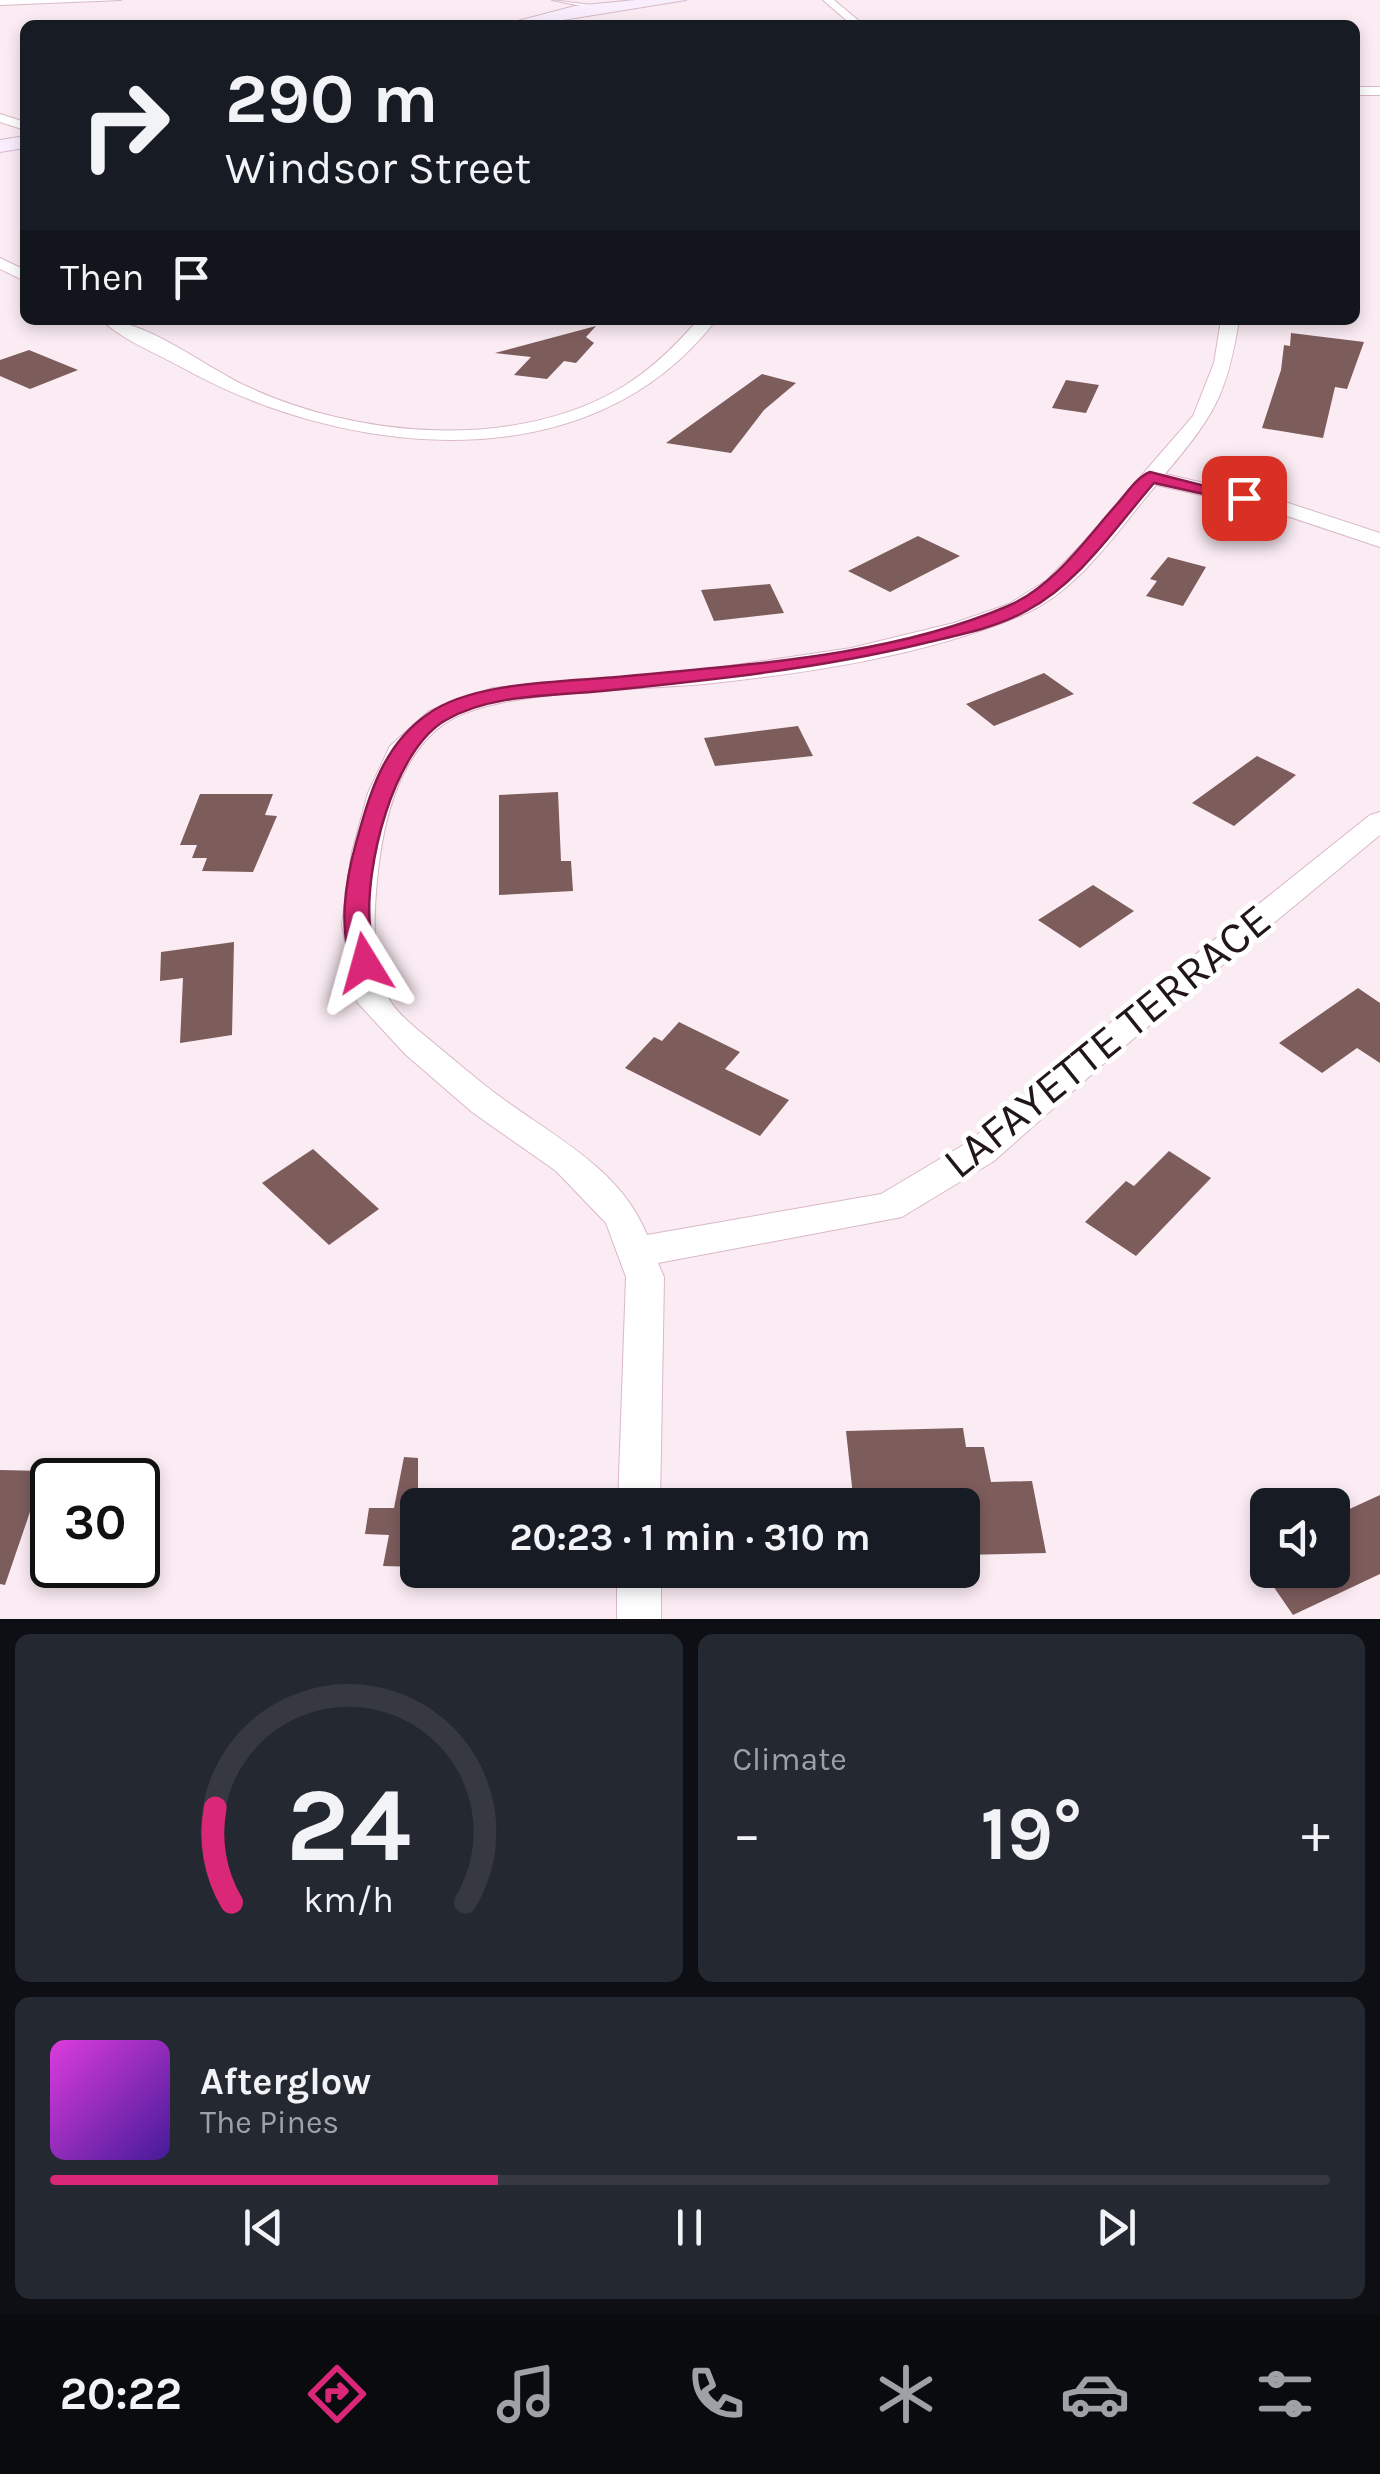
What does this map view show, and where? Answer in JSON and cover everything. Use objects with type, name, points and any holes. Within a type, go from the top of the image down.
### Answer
[{"type":"main road","points":[[536,20],[602,7],[678,0]]},
{"type":"street","points":[[0,2],[116,0]]},
{"type":"street","points":[[557,0],[602,7]]},
{"type":"street","points":[[828,0],[853,20]]},
{"type":"street","points":[[119,325],[233,387],[284,409],[383,432],[490,430],[578,413],[645,381],[697,325]]},
{"type":"street","points":[[639,1488],[645,1277],[622,1215],[568,1161],[484,1103],[416,1046],[373,1002],[357,924],[366,852],[382,792],[403,746],[438,716],[492,696],[709,676],[851,655],[962,628],[1017,609],[1055,585],[1202,418],[1222,363],[1229,325]]},
{"type":"street","points":[[1150,477],[1274,505],[1380,540]]},
{"type":"street","name":"LAFAYETTE TERRACE","points":[[636,1252],[889,1207],[982,1151],[1380,821]]},
{"type":"street","points":[[639,1588],[639,1619]]},
{"type":"building","points":[[596,326],[586,337],[594,343],[576,363],[564,361],[547,379],[514,375],[531,357],[495,353]]},
{"type":"building","points":[[1291,333],[1364,342],[1347,389],[1335,387],[1323,438],[1262,428],[1281,370],[1284,345],[1290,346]]},
{"type":"building","points":[[29,350],[78,370],[30,389],[0,376],[0,360]]},
{"type":"building","points":[[762,374],[796,383],[764,410],[731,453],[666,443]]},
{"type":"building","points":[[1066,380],[1099,385],[1086,413],[1052,408]]},
{"type":"building","points":[[918,536],[960,556],[890,592],[848,571]]},
{"type":"building","points":[[1168,557],[1206,567],[1183,606],[1146,596],[1157,581],[1150,579]]},
{"type":"building","points":[[770,584],[784,613],[714,621],[701,590]]},
{"type":"building","points":[[1044,673],[1074,694],[994,726],[966,704]]},
{"type":"building","points":[[798,726],[813,756],[715,766],[704,738]]},
{"type":"building","points":[[1257,756],[1296,775],[1234,826],[1192,803]]},
{"type":"building","points":[[558,792],[561,861],[571,861],[573,891],[499,895],[499,795]]},
{"type":"building","points":[[200,794],[273,794],[265,815],[277,816],[253,872],[202,871],[207,858],[192,858],[197,845],[180,845]]},
{"type":"building","points":[[1093,885],[1134,911],[1080,948],[1038,920]]},
{"type":"building","points":[[234,942],[232,1035],[180,1043],[183,978],[160,981],[161,952]]},
{"type":"building","points":[[1358,988],[1380,1003],[1380,1063],[1357,1048],[1322,1073],[1279,1043]]},
{"type":"building","points":[[679,1022],[740,1052],[725,1069],[789,1100],[760,1136],[625,1068],[654,1037],[662,1041]]},
{"type":"building","points":[[313,1149],[379,1209],[329,1245],[262,1183]]},
{"type":"building","points":[[1169,1151],[1211,1178],[1136,1256],[1085,1222],[1126,1181],[1134,1186]]},
{"type":"building","points":[[963,1428],[966,1447],[984,1447],[991,1482],[1032,1481],[1046,1553],[980,1555],[980,1488],[852,1488],[846,1431]]},
{"type":"building","points":[[404,1457],[418,1458],[418,1488],[400,1488],[400,1566],[383,1566],[389,1535],[365,1534],[369,1508],[394,1508]]},
{"type":"building","points":[[0,1470],[30,1471],[30,1512],[5,1585],[0,1584]]},
{"type":"building","points":[[1380,1495],[1380,1574],[1293,1615],[1274,1588],[1350,1588],[1350,1509]]},
{"type":"route","points":[[365,963],[357,924],[366,852],[382,792],[403,746],[438,716],[492,696],[709,676],[851,655],[962,628],[1017,609],[1055,585],[1092,548],[1150,477],[1244,498]]}]
